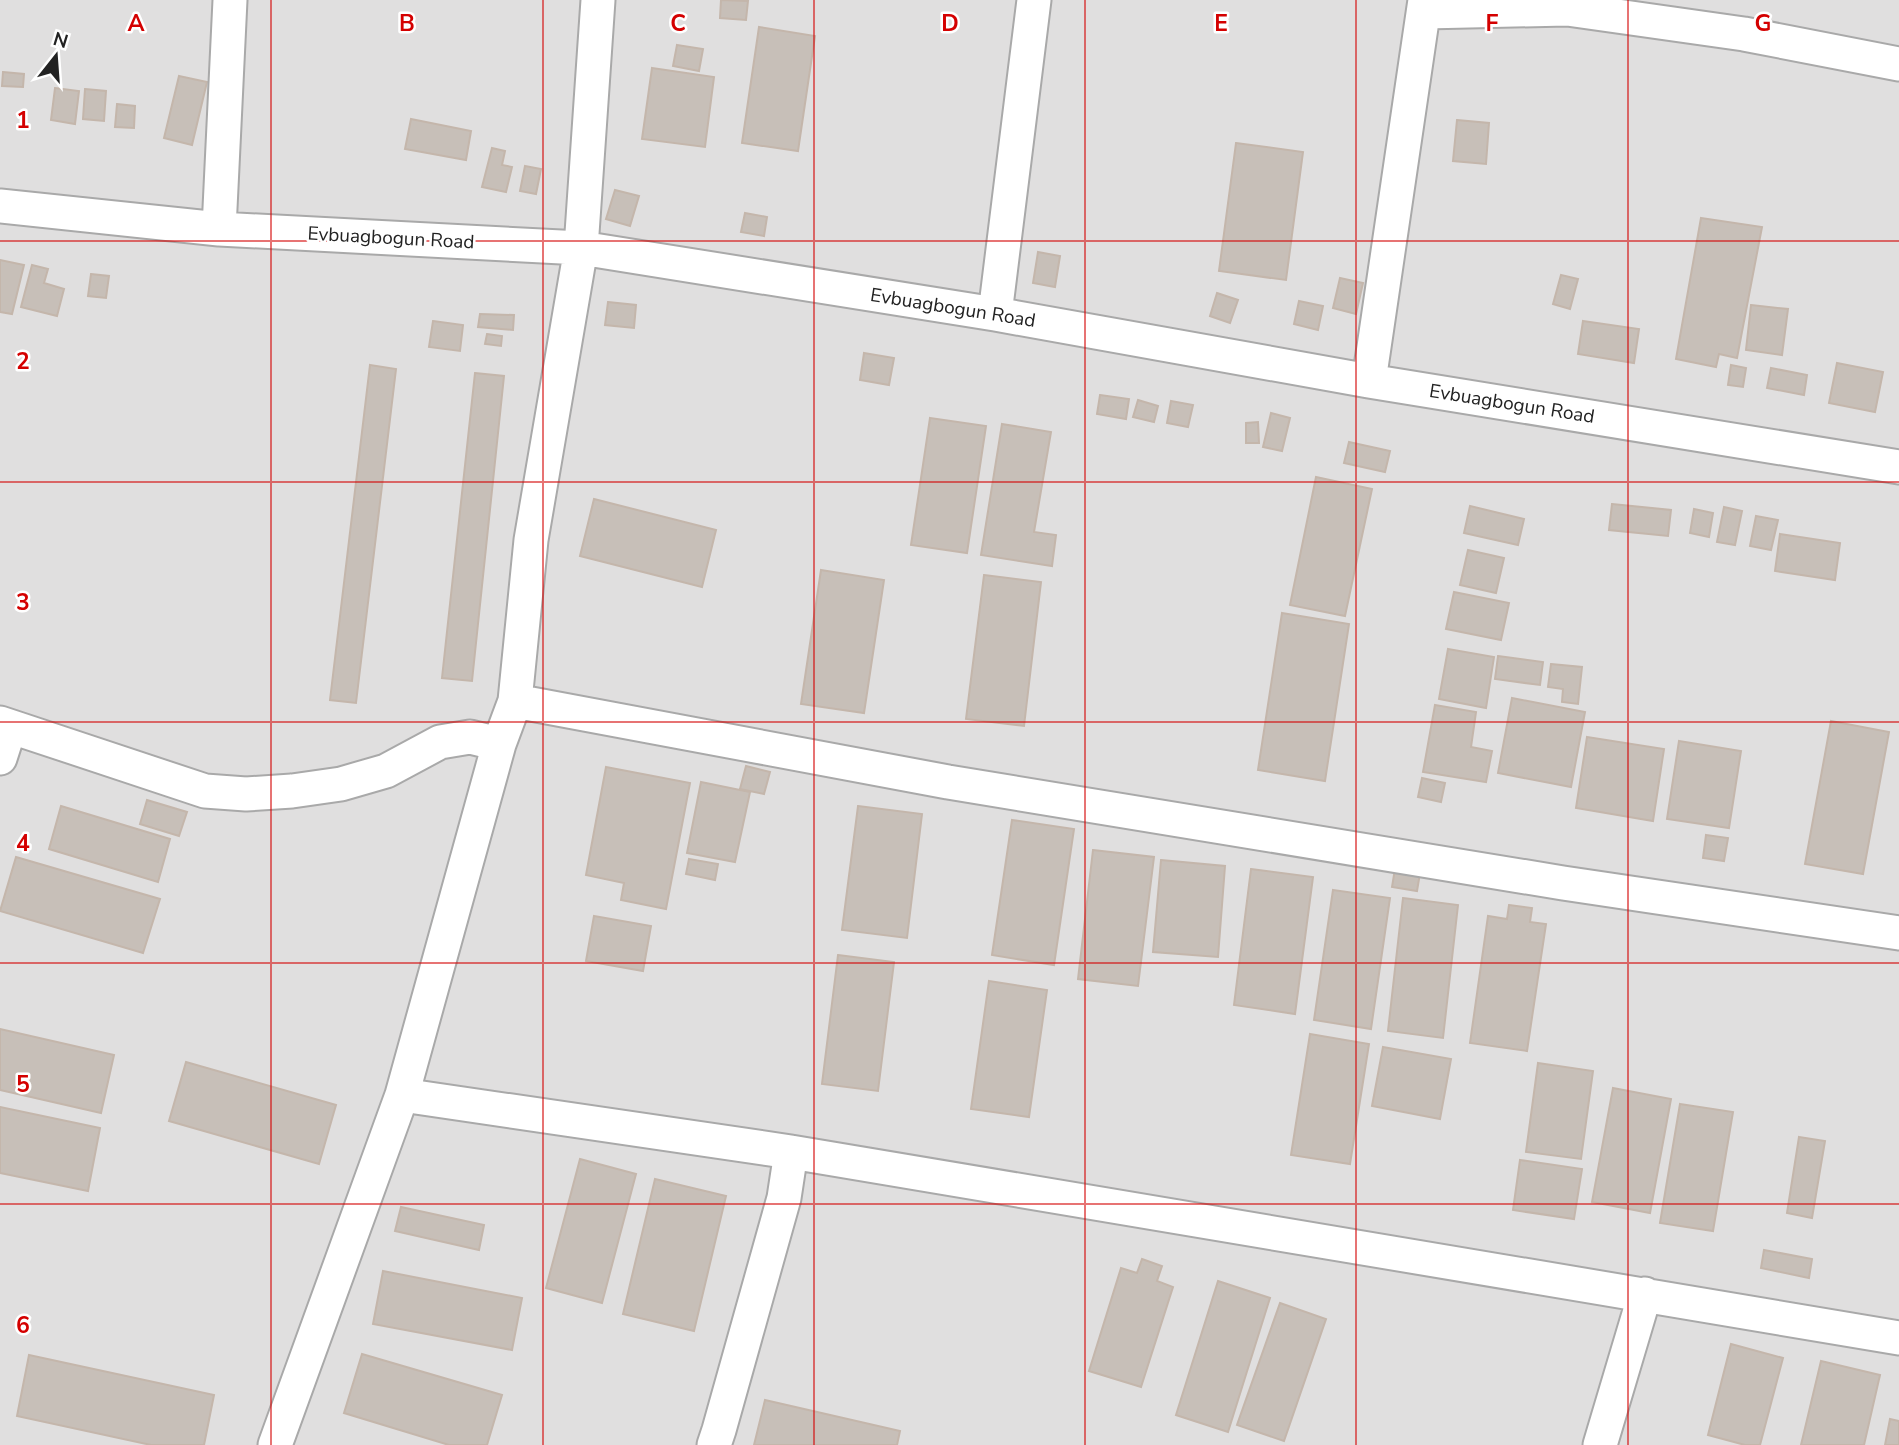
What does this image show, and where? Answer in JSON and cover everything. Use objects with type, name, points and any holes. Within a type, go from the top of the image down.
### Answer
[{"type":"street","points":[[219,229],[230,0]]},
{"type":"street","points":[[275,1445],[402,1095],[499,744],[515,701],[531,540],[581,248],[598,0]]},
{"type":"street","points":[[995,314],[1034,0]]},
{"type":"street","points":[[1369,381],[1424,6],[1567,9],[1744,34],[1899,64]]},
{"type":"street","name":"Evbuagbogun Road","points":[[0,206],[219,229],[581,248],[995,314],[1369,381],[1899,467]]},
{"type":"street","points":[[515,701],[948,782],[1549,881],[1899,933]]},
{"type":"street","points":[[0,758],[5,725],[205,791],[246,794],[341,784],[386,771],[440,742],[470,737],[499,744]]},
{"type":"street","points":[[402,1095],[792,1152],[1899,1338]]},
{"type":"street","points":[[714,1445],[784,1198],[792,1152]]},
{"type":"street","points":[[1600,1445],[1645,1294]]},
{"type":"shaded area","points":[[0,0],[1899,0],[1899,1445],[0,1445]]},
{"type":"building","points":[[721,0],[748,1],[746,20],[720,18]]},
{"type":"building","points":[[759,27],[815,36],[798,151],[742,143]]},
{"type":"building","points":[[677,45],[703,49],[699,71],[673,66]]},
{"type":"building","points":[[652,68],[714,77],[705,147],[642,139]]},
{"type":"building","points":[[3,72],[24,74],[23,87],[2,86]]},
{"type":"building","points":[[179,76],[207,82],[192,145],[164,138]]},
{"type":"building","points":[[55,88],[79,91],[75,124],[51,120]]},
{"type":"building","points":[[85,89],[106,91],[104,121],[83,119]]},
{"type":"building","points":[[117,104],[135,106],[134,128],[115,127]]},
{"type":"building","points":[[411,119],[471,131],[466,160],[405,149]]},
{"type":"building","points":[[1457,120],[1489,123],[1486,164],[1453,161]]},
{"type":"building","points":[[1236,143],[1303,152],[1286,280],[1219,271]]},
{"type":"building","points":[[492,148],[505,151],[502,165],[512,167],[506,192],[482,187]]},
{"type":"building","points":[[525,166],[541,169],[536,194],[520,191]]},
{"type":"building","points":[[615,190],[639,196],[630,226],[606,219]]},
{"type":"building","points":[[745,213],[767,217],[764,236],[741,232]]},
{"type":"building","points":[[1701,218],[1762,227],[1737,358],[1719,354],[1716,367],[1676,359]]},
{"type":"building","points":[[1038,252],[1060,256],[1055,287],[1033,283]]},
{"type":"building","points":[[0,260],[24,265],[12,314],[0,312]]},
{"type":"building","points":[[32,265],[48,269],[44,283],[64,289],[57,316],[21,307]]},
{"type":"building","points":[[91,274],[109,276],[106,298],[88,296]]},
{"type":"building","points":[[1561,275],[1578,279],[1570,309],[1553,304]]},
{"type":"building","points":[[1340,278],[1363,283],[1356,314],[1333,308]]},
{"type":"building","points":[[1217,293],[1238,300],[1230,323],[1210,316]]},
{"type":"building","points":[[1299,301],[1323,306],[1318,330],[1294,324]]},
{"type":"building","points":[[608,302],[636,305],[634,328],[605,325]]},
{"type":"building","points":[[1751,305],[1788,309],[1782,355],[1746,350]]},
{"type":"building","points":[[480,314],[514,315],[513,330],[478,327]]},
{"type":"building","points":[[433,321],[463,325],[460,351],[429,347]]},
{"type":"building","points":[[1583,321],[1639,329],[1634,363],[1578,354]]},
{"type":"building","points":[[487,334],[502,336],[501,346],[485,344]]},
{"type":"building","points":[[864,353],[894,358],[889,385],[860,380]]},
{"type":"building","points":[[1837,363],[1883,372],[1875,412],[1829,403]]},
{"type":"building","points":[[370,365],[396,369],[356,703],[330,700]]},
{"type":"building","points":[[1731,365],[1746,368],[1743,387],[1728,385]]},
{"type":"building","points":[[1771,368],[1807,375],[1804,395],[1767,388]]},
{"type":"building","points":[[475,373],[504,376],[472,681],[442,678]]},
{"type":"building","points":[[1100,395],[1129,399],[1126,419],[1097,414]]},
{"type":"building","points":[[1138,400],[1158,406],[1154,422],[1133,417]]},
{"type":"building","points":[[1171,401],[1193,405],[1188,427],[1167,423]]},
{"type":"building","points":[[1271,413],[1290,418],[1282,451],[1263,447]]},
{"type":"building","points":[[930,418],[986,426],[967,553],[911,545]]},
{"type":"building","points":[[1258,422],[1259,443],[1246,443],[1246,423]]},
{"type":"building","points":[[1002,424],[1051,432],[1034,532],[1056,535],[1052,566],[981,555]]},
{"type":"building","points":[[1349,442],[1390,451],[1385,472],[1344,463]]},
{"type":"building","points":[[1316,477],[1372,489],[1345,616],[1290,605]]},
{"type":"building","points":[[594,499],[716,530],[702,587],[580,556]]},
{"type":"building","points":[[1612,504],[1671,510],[1668,536],[1609,530]]},
{"type":"building","points":[[1470,506],[1524,519],[1518,545],[1464,533]]},
{"type":"building","points":[[1724,507],[1742,511],[1735,545],[1717,542]]},
{"type":"building","points":[[1694,509],[1713,513],[1709,537],[1690,533]]},
{"type":"building","points":[[1756,516],[1778,520],[1771,550],[1750,546]]},
{"type":"building","points":[[1780,534],[1840,543],[1835,580],[1775,571]]},
{"type":"building","points":[[1468,550],[1504,558],[1496,593],[1460,585]]},
{"type":"building","points":[[821,570],[884,580],[864,713],[801,704]]},
{"type":"building","points":[[984,575],[1041,582],[1024,726],[966,719]]},
{"type":"building","points":[[1454,592],[1509,603],[1501,640],[1446,629]]},
{"type":"building","points":[[1282,613],[1349,624],[1325,781],[1258,770]]},
{"type":"building","points":[[1448,649],[1494,657],[1486,708],[1439,699]]},
{"type":"building","points":[[1498,656],[1543,662],[1540,685],[1495,679]]},
{"type":"building","points":[[1551,664],[1582,667],[1578,704],[1562,702],[1563,689],[1548,687]]},
{"type":"building","points":[[1512,698],[1585,712],[1571,787],[1498,773]]},
{"type":"building","points":[[1435,705],[1476,712],[1471,747],[1492,751],[1486,782],[1423,772]]},
{"type":"building","points":[[1831,721],[1889,732],[1863,874],[1805,864]]},
{"type":"building","points":[[1587,737],[1664,749],[1653,821],[1576,808]]},
{"type":"building","points":[[1679,741],[1741,751],[1729,828],[1667,819]]},
{"type":"building","points":[[746,766],[770,772],[764,794],[740,789]]},
{"type":"building","points":[[606,767],[690,783],[666,909],[621,900],[624,883],[586,875]]},
{"type":"building","points":[[1422,778],[1445,783],[1441,802],[1418,797]]},
{"type":"building","points":[[701,782],[750,792],[735,862],[687,853]]},
{"type":"building","points":[[147,800],[187,812],[179,836],[140,824]]},
{"type":"building","points":[[61,806],[170,839],[158,882],[49,849]]},
{"type":"building","points":[[858,806],[922,814],[907,938],[842,930]]},
{"type":"building","points":[[1012,820],[1074,829],[1054,965],[992,955]]},
{"type":"building","points":[[1706,835],[1728,838],[1724,861],[1703,858]]},
{"type":"building","points":[[1093,850],[1154,857],[1138,986],[1078,979]]},
{"type":"building","points":[[16,857],[160,899],[143,953],[0,911]]},
{"type":"building","points":[[689,859],[718,864],[715,880],[686,874]]},
{"type":"building","points":[[1161,860],[1225,866],[1218,957],[1153,952]]},
{"type":"building","points":[[1251,869],[1313,877],[1295,1014],[1234,1005]]},
{"type":"building","points":[[1395,869],[1420,873],[1417,891],[1392,887]]},
{"type":"building","points":[[1333,890],[1390,898],[1371,1029],[1314,1020]]},
{"type":"building","points":[[1403,898],[1458,905],[1443,1038],[1388,1031]]},
{"type":"building","points":[[1509,905],[1532,908],[1530,922],[1546,924],[1527,1051],[1470,1043],[1488,916],[1507,919]]},
{"type":"building","points":[[594,916],[651,926],[643,971],[586,961]]},
{"type":"building","points":[[838,955],[894,962],[878,1091],[822,1084]]},
{"type":"building","points":[[989,981],[1047,990],[1029,1117],[971,1109]]},
{"type":"building","points":[[0,1029],[114,1055],[101,1113],[0,1090]]},
{"type":"building","points":[[1310,1034],[1369,1044],[1350,1164],[1291,1155]]},
{"type":"building","points":[[1383,1047],[1451,1059],[1440,1119],[1372,1106]]},
{"type":"building","points":[[186,1062],[336,1105],[319,1164],[169,1121]]},
{"type":"building","points":[[1538,1063],[1593,1071],[1581,1159],[1526,1152]]},
{"type":"building","points":[[1613,1088],[1671,1099],[1650,1213],[1592,1202]]},
{"type":"building","points":[[1680,1104],[1733,1112],[1713,1231],[1660,1223]]},
{"type":"building","points":[[0,1107],[100,1128],[88,1191],[0,1173]]},
{"type":"building","points":[[1799,1137],[1825,1141],[1812,1218],[1787,1213]]},
{"type":"building","points":[[580,1159],[636,1174],[602,1303],[546,1288]]},
{"type":"building","points":[[1520,1160],[1582,1169],[1574,1219],[1513,1210]]},
{"type":"building","points":[[655,1179],[726,1196],[694,1331],[623,1314]]},
{"type":"building","points":[[401,1207],[484,1225],[479,1250],[395,1231]]},
{"type":"building","points":[[1764,1250],[1812,1259],[1809,1278],[1761,1268]]},
{"type":"building","points":[[1142,1259],[1162,1266],[1157,1281],[1173,1287],[1141,1387],[1089,1371],[1121,1268],[1137,1273]]},
{"type":"building","points":[[383,1271],[522,1298],[512,1350],[373,1324]]},
{"type":"building","points":[[1218,1281],[1270,1298],[1228,1432],[1176,1415]]},
{"type":"building","points":[[1280,1303],[1326,1319],[1284,1441],[1237,1425]]},
{"type":"building","points":[[1731,1344],[1783,1358],[1760,1445],[1745,1445],[1708,1435]]},
{"type":"building","points":[[362,1354],[502,1395],[487,1445],[449,1445],[344,1413]]},
{"type":"building","points":[[29,1355],[214,1395],[204,1445],[151,1445],[17,1416]]},
{"type":"building","points":[[1821,1361],[1880,1375],[1864,1445],[1801,1445]]},
{"type":"building","points":[[765,1400],[900,1431],[897,1445],[754,1445]]},
{"type":"building","points":[[1890,1419],[1899,1421],[1899,1445],[1885,1445]]}]
